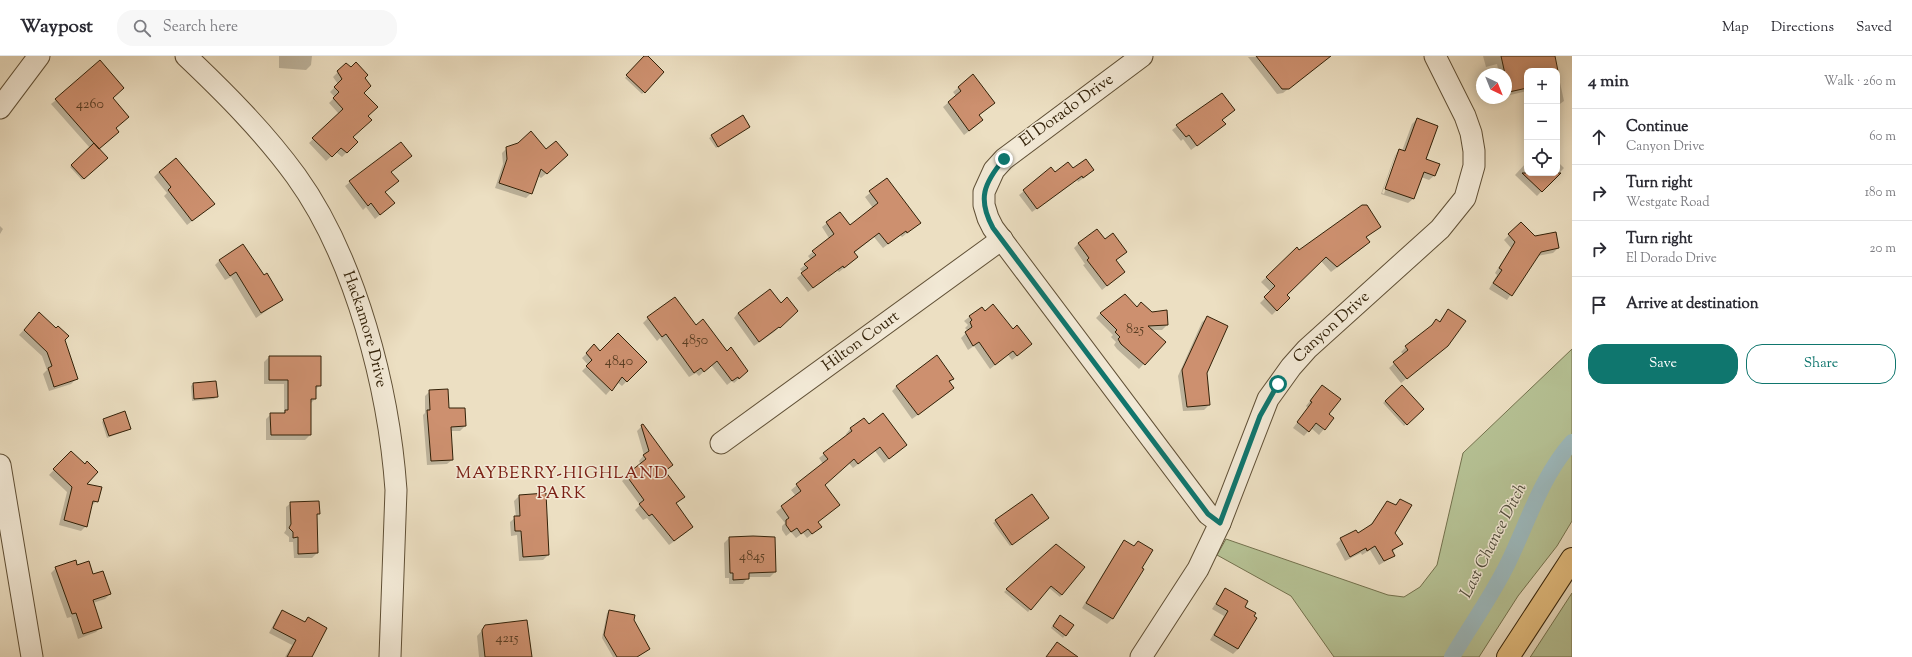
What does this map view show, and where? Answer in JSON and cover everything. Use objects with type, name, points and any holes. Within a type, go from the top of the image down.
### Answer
[{"type":"main road","points":[[1508,657],[1572,559]]},
{"type":"street","points":[[0,108],[39,56]]},
{"type":"street","name":"Hackamore Drive","points":[[186,56],[269,141],[297,177],[335,244],[362,316],[384,398],[394,464],[396,490],[390,657]]},
{"type":"street","name":"El Dorado Drive","points":[[1002,240],[988,218],[984,205],[984,192],[994,170],[1016,149],[1142,56]]},
{"type":"street","name":"Canyon Drive","points":[[1141,657],[1198,569],[1220,523],[1260,416],[1268,399],[1290,367],[1323,334],[1440,229],[1465,198],[1474,166],[1474,151],[1471,133],[1465,116],[1435,56]]},
{"type":"street","points":[[1002,240],[1208,514],[1220,523]]},
{"type":"street","name":"Hilton Court","points":[[721,443],[1002,240]]},
{"type":"street","points":[[0,464],[32,657]]},
{"type":"green space","points":[[1572,349],[1572,521],[1557,546],[1518,596],[1479,657],[1334,657],[1291,596],[1217,555],[1226,539],[1388,595],[1404,597],[1420,587],[1437,565],[1463,453]]},
{"type":"green space","points":[[1572,593],[1572,657],[1530,657],[1531,656]]},
{"type":"building","points":[[644,56],[648,56],[664,72],[645,93],[626,75]]},
{"type":"building","points":[[1256,56],[1331,56],[1289,89],[1282,89]]},
{"type":"building","points":[[1501,56],[1555,56],[1557,68],[1524,68],[1524,89],[1512,91],[1512,68],[1504,68]]},
{"type":"building","points":[[100,60],[124,88],[113,98],[129,117],[116,128],[119,132],[99,149],[55,99]]},
{"type":"building","points":[[356,62],[368,75],[365,78],[371,86],[364,93],[378,107],[368,116],[372,120],[353,137],[358,142],[347,153],[341,148],[332,157],[312,138],[343,109],[333,98],[339,92],[334,87],[342,79],[337,71],[346,63],[351,67]]},
{"type":"building","points":[[973,74],[995,103],[979,115],[983,120],[969,131],[948,102],[961,91],[958,87]]},
{"type":"building","points":[[1222,93],[1235,110],[1222,120],[1226,124],[1197,146],[1189,135],[1186,137],[1176,125]]},
{"type":"building","points":[[743,115],[750,127],[718,147],[711,135]]},
{"type":"building","points":[[1417,118],[1438,126],[1426,159],[1440,164],[1435,176],[1424,172],[1414,199],[1385,189],[1399,149],[1405,151]]},
{"type":"building","points":[[531,131],[546,149],[556,141],[568,155],[547,174],[541,169],[532,194],[499,183],[507,159],[506,147],[518,143]]},
{"type":"building","points":[[401,142],[412,156],[391,172],[399,181],[385,192],[395,203],[380,215],[371,203],[368,206],[349,181]]},
{"type":"building","points":[[94,143],[108,158],[84,179],[71,165]]},
{"type":"building","points":[[176,158],[215,204],[192,221],[168,190],[171,187],[159,172]]},
{"type":"building","points":[[1086,159],[1094,170],[1083,178],[1082,176],[1037,209],[1023,190],[1051,167],[1055,172],[1068,162],[1073,168]]},
{"type":"building","points":[[1525,176],[1558,176],[1542,192]]},
{"type":"building","points":[[887,178],[921,223],[907,233],[906,231],[888,244],[879,233],[854,252],[858,257],[813,288],[801,273],[808,268],[804,264],[816,255],[812,251],[834,234],[826,222],[840,212],[850,225],[878,203],[869,191]]},
{"type":"building","points":[[1362,205],[1367,205],[1381,227],[1366,237],[1370,242],[1337,267],[1326,257],[1287,295],[1290,298],[1277,311],[1264,297],[1275,286],[1266,277],[1297,247],[1299,250]]},
{"type":"building","points":[[1521,222],[1535,236],[1556,232],[1559,248],[1541,252],[1512,296],[1493,283],[1502,270],[1499,268],[1515,242],[1508,234]]},
{"type":"building","points":[[1097,229],[1105,239],[1113,233],[1127,252],[1116,260],[1125,272],[1107,286],[1087,260],[1089,258],[1078,243]]},
{"type":"building","points":[[243,244],[264,275],[267,273],[283,300],[261,313],[236,272],[230,276],[219,260]]},
{"type":"building","points":[[770,289],[781,303],[787,297],[798,311],[780,328],[779,327],[759,342],[738,313]]},
{"type":"building","points":[[1125,294],[1137,307],[1141,302],[1152,312],[1167,310],[1168,325],[1148,326],[1166,342],[1145,365],[1121,344],[1118,339],[1120,337],[1115,332],[1117,330],[1100,313]]},
{"type":"building","points":[[675,297],[696,325],[703,319],[727,351],[731,347],[748,371],[739,379],[738,377],[732,381],[717,361],[704,372],[701,368],[694,373],[666,334],[662,337],[647,317]]},
{"type":"building","points":[[993,304],[1013,329],[1017,325],[1032,344],[1017,356],[1013,351],[995,365],[979,342],[973,346],[965,332],[972,327],[970,322],[972,320],[969,316],[982,307],[985,311]]},
{"type":"building","points":[[1448,309],[1466,321],[1448,346],[1407,379],[1393,362],[1408,350],[1405,346],[1432,325],[1436,319],[1440,322]]},
{"type":"building","points":[[39,312],[56,328],[58,326],[69,336],[65,340],[78,379],[54,387],[48,368],[52,366],[47,352],[24,330]]},
{"type":"building","points":[[1207,316],[1228,326],[1207,373],[1210,405],[1187,407],[1182,370]]},
{"type":"building","points":[[618,333],[647,362],[627,382],[622,377],[612,391],[586,366],[592,360],[586,353],[594,344],[600,351]]},
{"type":"building","points":[[937,355],[954,379],[949,381],[954,388],[918,415],[896,386]]},
{"type":"building","points":[[269,356],[321,356],[321,386],[316,386],[316,399],[311,399],[311,435],[271,435],[270,413],[285,413],[285,410],[288,410],[288,380],[269,380]]},
{"type":"building","points":[[216,381],[218,397],[194,399],[193,383]]},
{"type":"building","points":[[1322,385],[1341,399],[1329,414],[1334,418],[1325,430],[1316,423],[1309,432],[1297,422],[1312,402],[1310,401]]},
{"type":"building","points":[[1402,385],[1424,409],[1407,425],[1385,401]]},
{"type":"building","points":[[448,389],[449,408],[465,408],[466,426],[451,427],[453,460],[431,461],[427,410],[430,410],[429,390]]},
{"type":"building","points":[[125,411],[131,429],[109,436],[103,419]]},
{"type":"building","points":[[883,413],[907,445],[889,459],[880,447],[858,464],[854,459],[825,485],[840,505],[818,522],[822,527],[812,534],[808,529],[801,534],[797,528],[791,532],[786,525],[786,520],[789,518],[781,506],[801,491],[796,484],[828,459],[823,453],[852,431],[850,428],[864,418],[869,424]]},
{"type":"building","points":[[643,424],[673,465],[665,471],[685,497],[676,503],[693,527],[674,541],[652,514],[649,516],[639,504],[644,500],[626,475],[646,459],[643,455],[649,451],[641,425]]},
{"type":"building","points":[[71,451],[85,464],[87,461],[98,472],[87,484],[102,487],[98,502],[93,501],[87,527],[64,520],[72,487],[53,469]]},
{"type":"building","points":[[546,493],[549,555],[523,557],[521,531],[515,531],[514,516],[520,516],[519,495]]},
{"type":"building","points":[[1032,494],[1049,518],[1012,545],[995,520]]},
{"type":"building","points":[[1400,499],[1412,505],[1395,533],[1403,544],[1392,550],[1395,556],[1384,561],[1375,546],[1367,551],[1366,548],[1350,557],[1340,538],[1356,530],[1358,533],[1372,524],[1387,501],[1396,505]]},
{"type":"building","points":[[319,501],[320,514],[317,514],[318,553],[298,554],[298,537],[293,538],[293,532],[289,528],[291,524],[290,502]]},
{"type":"building","points":[[729,537],[775,537],[776,572],[749,573],[749,579],[733,580],[733,573],[730,573]]},
{"type":"building","points":[[1124,540],[1134,546],[1138,541],[1153,550],[1142,568],[1144,569],[1113,619],[1086,603]]},
{"type":"building","points":[[1056,544],[1085,567],[1062,595],[1051,586],[1031,610],[1006,589]]},
{"type":"building","points":[[76,560],[77,565],[89,561],[93,574],[103,571],[111,594],[93,600],[102,628],[83,634],[76,613],[72,614],[55,567]]},
{"type":"building","points":[[1225,588],[1248,601],[1245,607],[1256,613],[1254,616],[1257,618],[1238,649],[1214,635],[1228,611],[1216,604]]},
{"type":"building","points":[[282,610],[305,622],[308,617],[327,628],[312,657],[287,657],[296,640],[273,628]]},
{"type":"building","points":[[609,610],[635,615],[634,620],[650,649],[637,657],[617,657],[604,635]]},
{"type":"building","points":[[1060,615],[1074,625],[1066,636],[1053,626]]},
{"type":"building","points":[[527,620],[532,657],[485,657],[482,630],[485,625]]},
{"type":"building","points":[[1057,642],[1078,657],[1046,657]]},
{"type":"waterway","name":"Last Chance Ditch","points":[[1452,657],[1502,575],[1543,485],[1561,456],[1572,442]]},
{"type":"district","name":"MAYBERRY-HIGHLAND PARK","points":[[562,484]]},
{"type":"route","points":[[1004,159],[994,170],[984,192],[984,205],[993,228],[1213,520],[1220,523],[1260,416],[1268,399],[1278,384]]}]
